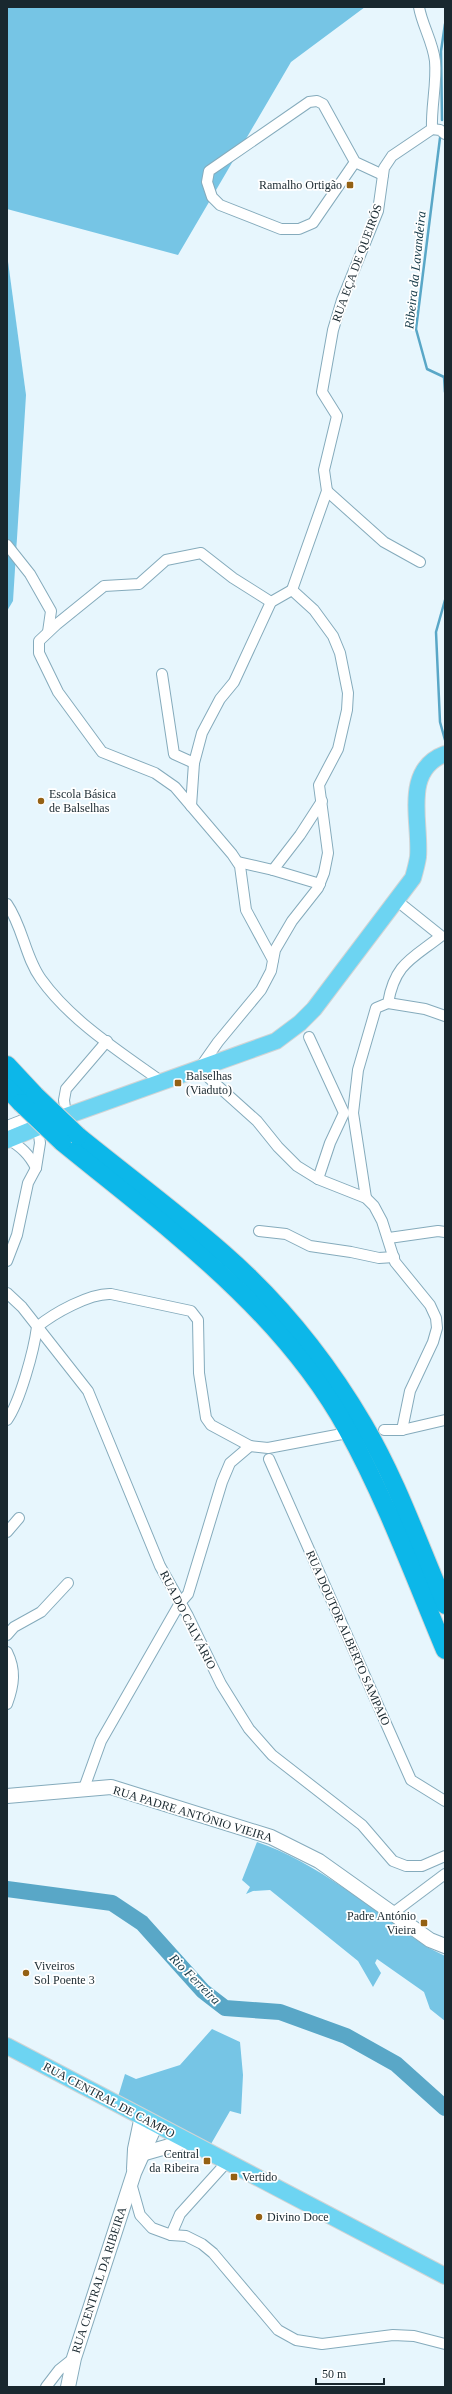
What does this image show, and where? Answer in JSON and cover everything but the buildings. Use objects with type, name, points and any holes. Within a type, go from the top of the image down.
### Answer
[{"type":"highway","points":[[7,1065],[28,1099],[62,1142],[212,1265],[269,1322],[316,1381],[347,1429],[386,1509],[445,1650]]},
{"type":"highway","points":[[7,1088],[28,1099],[78,1136],[224,1253],[280,1310],[330,1371],[364,1425],[398,1495],[445,1606]]},
{"type":"main road","points":[[7,1135],[33,1128],[65,1110],[162,1082],[276,1041],[300,1023],[314,1009],[413,878],[418,857],[417,788],[422,773],[429,764],[444,754]]},
{"type":"main road","name":"RUA CENTRAL DE CAMPO","points":[[7,2046],[445,2276]]},
{"type":"street","points":[[427,7],[420,11],[434,58],[436,82],[431,108],[432,129],[440,130],[445,134]]},
{"type":"street","points":[[356,162],[313,223],[299,229],[281,229],[220,205],[212,197],[207,182],[209,171],[309,102],[317,101],[323,104],[356,162],[383,175]]},
{"type":"street","name":"RUA EÇA DE QUEIRÓS","points":[[292,590],[327,491],[324,470],[337,416],[322,392],[342,300],[378,211],[384,168],[392,156],[432,129]]},
{"type":"street","points":[[327,491],[384,542],[420,562]]},
{"type":"street","points":[[7,545],[30,574],[51,611],[48,632]]},
{"type":"street","points":[[272,602],[233,578],[201,553],[166,560],[139,584],[104,586],[48,632],[40,641],[39,653],[58,692],[102,752],[155,773],[175,787],[238,862],[240,866],[246,910],[273,960]]},
{"type":"street","points":[[191,806],[194,763],[202,733],[220,699],[234,682],[272,602],[292,590],[314,610],[333,636],[340,653],[348,693],[347,710],[338,749],[319,785],[328,853],[320,884],[289,926],[275,950],[270,971],[261,990],[199,1068],[257,1120],[278,1147],[297,1166],[318,1179],[366,1198],[374,1206],[390,1238],[394,1257],[430,1305],[441,1330],[433,1342],[410,1391],[402,1430]]},
{"type":"street","points":[[162,674],[174,754],[194,763]]},
{"type":"street","points":[[273,870],[300,835],[322,801]]},
{"type":"street","points":[[238,862],[273,870],[320,884]]},
{"type":"street","points":[[388,1002],[391,983],[398,970],[443,935],[396,900]]},
{"type":"street","points":[[7,904],[41,979],[76,1017],[162,1082]]},
{"type":"street","points":[[318,1179],[330,1143],[349,1113],[358,1070],[376,1008],[388,1002],[425,1009],[445,1016]]},
{"type":"street","points":[[309,1037],[349,1113],[366,1198]]},
{"type":"street","points":[[36,1168],[30,1156],[7,1135],[65,1110],[66,1088],[107,1041]]},
{"type":"street","points":[[7,1261],[17,1235],[28,1183],[36,1168],[40,1143],[39,1135],[33,1128]]},
{"type":"street","points":[[259,1231],[286,1234],[310,1246],[352,1252],[379,1258],[394,1257]]},
{"type":"street","points":[[390,1238],[438,1231],[445,1232]]},
{"type":"street","name":"RUA DO CALVÁRIO","points":[[7,1293],[22,1307],[88,1391],[160,1566],[225,1690],[249,1730],[272,1755],[362,1825],[392,1861],[406,1866],[422,1866],[445,1856]]},
{"type":"street","points":[[7,1420],[15,1407],[35,1340],[37,1327],[48,1318],[100,1294],[111,1294],[191,1311],[195,1314],[198,1320],[199,1373],[206,1418],[211,1425],[250,1446],[268,1448],[342,1434]]},
{"type":"street","points":[[384,1430],[402,1430],[445,1420]]},
{"type":"street","points":[[83,1791],[101,1741],[180,1603],[188,1594],[222,1482],[230,1463],[250,1446]]},
{"type":"street","name":"RUA DOUTOR ALBERTO SAMPAIO","points":[[269,1459],[411,1780],[445,1801]]},
{"type":"street","points":[[7,1532],[19,1518]]},
{"type":"street","points":[[7,1635],[14,1627],[41,1612],[68,1583]]},
{"type":"street","points":[[7,1652],[14,1670],[13,1687],[7,1704]]},
{"type":"street","name":"RUA PADRE ANTÓNIO VIEIRA","points":[[7,1796],[83,1791],[111,1787],[271,1837],[320,1861],[430,1940],[445,1946]]},
{"type":"street","points":[[393,1913],[445,1874]]},
{"type":"street","name":"RUA CENTRAL DA RIBEIRA","points":[[132,2178],[135,2149],[142,2116]]},
{"type":"street","name":"RUA CENTRAL DA RIBEIRA","points":[[68,2387],[74,2358],[132,2178],[145,2152],[156,2124]]},
{"type":"street","points":[[145,2152],[187,2141]]},
{"type":"street","points":[[171,2235],[180,2214],[227,2162]]},
{"type":"street","points":[[132,2178],[140,2215],[152,2228],[171,2235],[186,2236],[202,2244],[213,2253],[278,2330],[296,2340],[322,2344],[393,2335],[414,2336],[445,2344]]},
{"type":"street","points":[[46,2387],[59,2370],[74,2358]]},
{"type":"shaded area","points":[[7,7],[365,7],[291,62],[178,255],[7,209]]},
{"type":"shaded area","points":[[7,254],[26,395],[13,601],[7,611]]},
{"type":"shaded area","points":[[257,1842],[279,1851],[323,1874],[427,1947],[445,1956],[445,2021],[430,2009],[424,1992],[377,1959],[375,1963],[381,1973],[373,1987],[358,1961],[270,1890],[253,1891],[246,1894],[250,1887],[242,1880]]},
{"type":"shaded area","points":[[212,2029],[240,2042],[243,2075],[241,2114],[230,2111],[211,2144],[118,2097],[125,2074],[136,2079],[180,2065]]},
{"type":"waterway","name":"Ribeira da Lavandeira","points":[[442,120],[441,51],[445,24]]},
{"type":"waterway","name":"Ribeira da Lavandeira","points":[[440,138],[416,329],[427,369],[444,377],[445,392]]},
{"type":"waterway","name":"Ribeira da Lavandeira","points":[[445,600],[436,632],[440,722],[445,740]]},
{"type":"waterway","name":"Rio Ferreira","points":[[7,1889],[112,1903],[142,1923],[203,1991],[225,2008],[280,2012],[346,2036],[396,2064],[445,2108]]},
{"type":"place","name":"Ramalho Ortigão","points":[[350,185]]},
{"type":"place","name":"Escola Básica de Balselhas","points":[[41,801]]},
{"type":"place","name":"Balselhas (Viaduto)","points":[[178,1083]]},
{"type":"place","name":"Padre António Vieira","points":[[424,1923]]},
{"type":"place","name":"Viveiros Sol Poente 3","points":[[26,1973]]},
{"type":"place","name":"Central da Ribeira","points":[[207,2161]]},
{"type":"place","name":"Vertido","points":[[234,2177]]},
{"type":"place","name":"Divino Doce","points":[[259,2217]]}]
